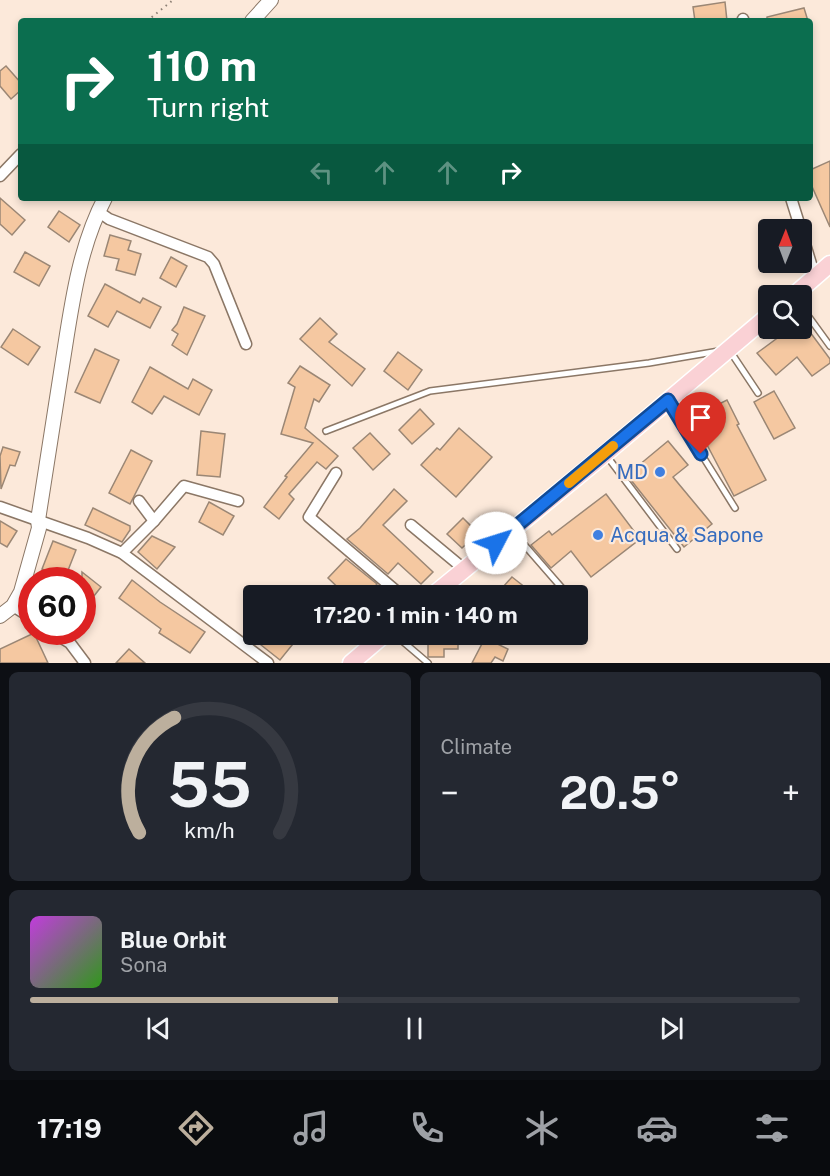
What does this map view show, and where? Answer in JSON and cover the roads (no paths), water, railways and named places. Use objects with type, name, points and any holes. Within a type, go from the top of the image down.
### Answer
[{"type":"main road","points":[[805,285],[830,264]]},
{"type":"main road","points":[[445,585],[758,324]]},
{"type":"main road","points":[[351,663],[372,645]]},
{"type":"street","points":[[255,18],[271,0]]},
{"type":"street","points":[[0,176],[18,157]]},
{"type":"street","points":[[0,616],[13,606],[21,592],[39,528],[38,520],[71,308],[82,260],[104,201]]},
{"type":"street","points":[[792,201],[798,219]]},
{"type":"street","points":[[99,212],[109,219],[208,257],[214,264],[246,344]]},
{"type":"street","points":[[812,270],[814,277]]},
{"type":"street","points":[[336,473],[309,517],[389,585]]},
{"type":"street","points":[[122,553],[184,486],[238,501]]},
{"type":"street","points":[[139,501],[154,521]]},
{"type":"street","points":[[0,507],[88,538],[122,553],[268,663]]},
{"type":"street","points":[[411,525],[464,569]]},
{"type":"street","points":[[13,606],[18,609]]},
{"type":"street","points":[[72,645],[86,663]]},
{"type":"lane","points":[[812,321],[830,346]]},
{"type":"lane","points":[[326,431],[430,391],[650,363],[729,349],[758,393]]},
{"type":"lane","points":[[668,400],[735,508]]},
{"type":"lane","points":[[605,454],[677,549]]},
{"type":"lane","points":[[511,530],[558,585]]},
{"type":"lane","points":[[407,645],[428,663]]},
{"type":"place","name":"MD","points":[[660,472]]},
{"type":"place","name":"Acqua & Sapone","points":[[598,535]]}]
